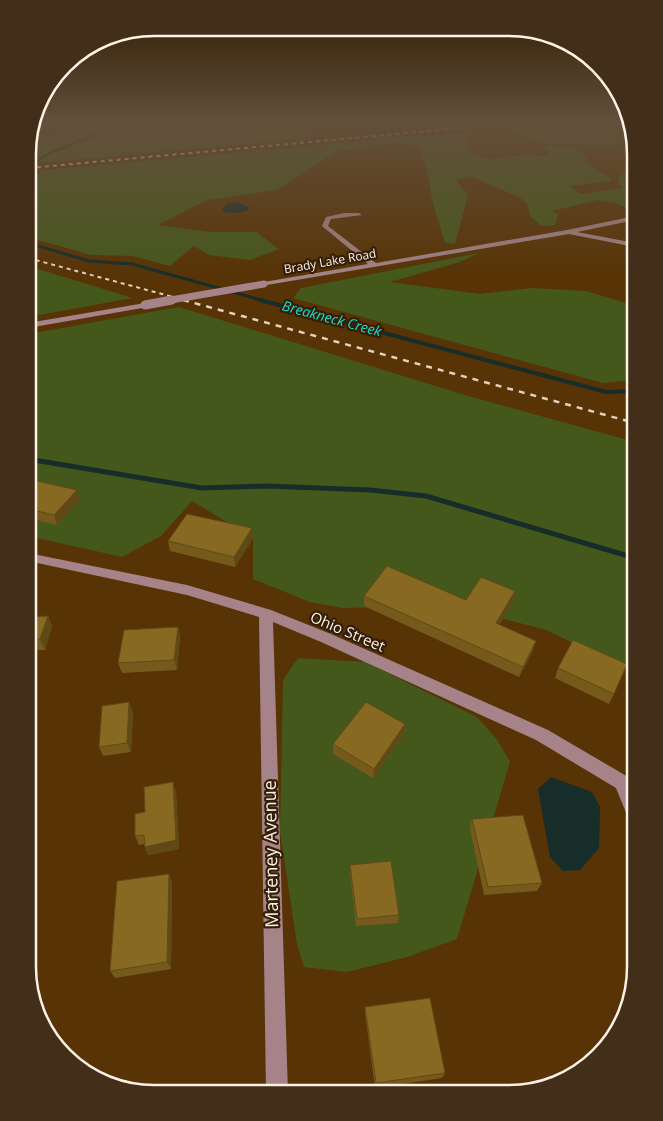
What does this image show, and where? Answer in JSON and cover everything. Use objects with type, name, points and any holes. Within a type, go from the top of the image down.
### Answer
[{"type":"street","points":[[359,215],[334,216],[328,218],[325,226],[374,265]]},
{"type":"street","name":"Brady Lake Road","points":[[36,325],[567,232],[627,220]]},
{"type":"street","points":[[567,232],[627,243]]},
{"type":"street","name":"Ohio Street","points":[[36,559],[187,590],[266,614],[326,638],[508,719],[542,735],[626,783]]},
{"type":"street","name":"Marteney Avenue","points":[[266,614],[276,1085]]},
{"type":"green space","points":[[302,173],[277,190],[207,200],[158,225],[211,232],[256,232],[279,249],[250,260],[209,255],[194,246],[170,266],[133,256],[91,255],[36,239],[36,174]]},
{"type":"green space","points":[[428,173],[603,173],[611,178],[612,181],[569,186],[581,194],[622,188],[618,181],[622,173],[627,173],[627,208],[615,203],[598,200],[551,211],[558,214],[555,225],[542,226],[530,216],[527,203],[519,197],[470,176],[456,180],[468,195],[455,244],[445,243],[433,204]]},
{"type":"green space","points":[[479,253],[460,262],[390,282],[480,294],[531,288],[586,291],[627,303],[627,381],[603,383],[293,298],[301,288]]},
{"type":"green space","points":[[36,268],[133,298],[36,316]]},
{"type":"green space","points":[[179,307],[468,396],[627,440],[626,669],[546,630],[454,606],[343,608],[310,602],[253,579],[253,538],[192,501],[161,536],[122,557],[36,538],[36,333]]},
{"type":"green space","points":[[298,658],[365,662],[477,717],[498,741],[510,762],[457,939],[407,957],[347,972],[304,967],[297,944],[280,831],[283,680]]},
{"type":"water","points":[[238,202],[250,208],[234,213],[224,212],[222,209],[228,203]]},
{"type":"water","points":[[551,777],[592,792],[600,807],[599,848],[580,870],[563,871],[550,857],[538,789]]},
{"type":"building","points":[[36,481],[77,490],[54,515],[36,511]]},
{"type":"building","points":[[187,514],[252,528],[234,557],[168,541]]},
{"type":"building","points":[[387,566],[466,600],[481,577],[515,591],[496,623],[536,641],[523,667],[364,596]]},
{"type":"building","points":[[48,616],[40,639],[36,639],[36,617]]},
{"type":"building","points":[[178,627],[174,660],[118,663],[124,630]]},
{"type":"building","points":[[573,640],[626,664],[614,694],[558,668]]},
{"type":"building","points":[[129,702],[127,743],[99,747],[102,706]]},
{"type":"building","points":[[366,702],[405,724],[374,769],[333,744]]},
{"type":"building","points":[[173,782],[176,840],[145,847],[144,835],[135,836],[135,814],[145,812],[144,787]]},
{"type":"building","points":[[523,815],[542,883],[488,887],[472,819]]},
{"type":"building","points":[[391,861],[399,915],[357,919],[350,865]]},
{"type":"building","points":[[169,874],[167,962],[110,971],[117,881]]},
{"type":"building","points":[[430,998],[445,1073],[376,1083],[365,1007]]},
{"type":"waterway","name":"Breakneck Creek","points":[[36,245],[89,261],[132,264],[265,301]]},
{"type":"waterway","name":"Breakneck Creek","points":[[260,300],[606,392],[627,391]]},
{"type":"waterway","name":"Breakneck Creek","points":[[36,460],[202,488],[267,486],[370,490],[426,496],[627,555]]},
{"type":"railway","points":[[36,260],[188,301]]},
{"type":"railway","points":[[183,300],[627,421]]}]
